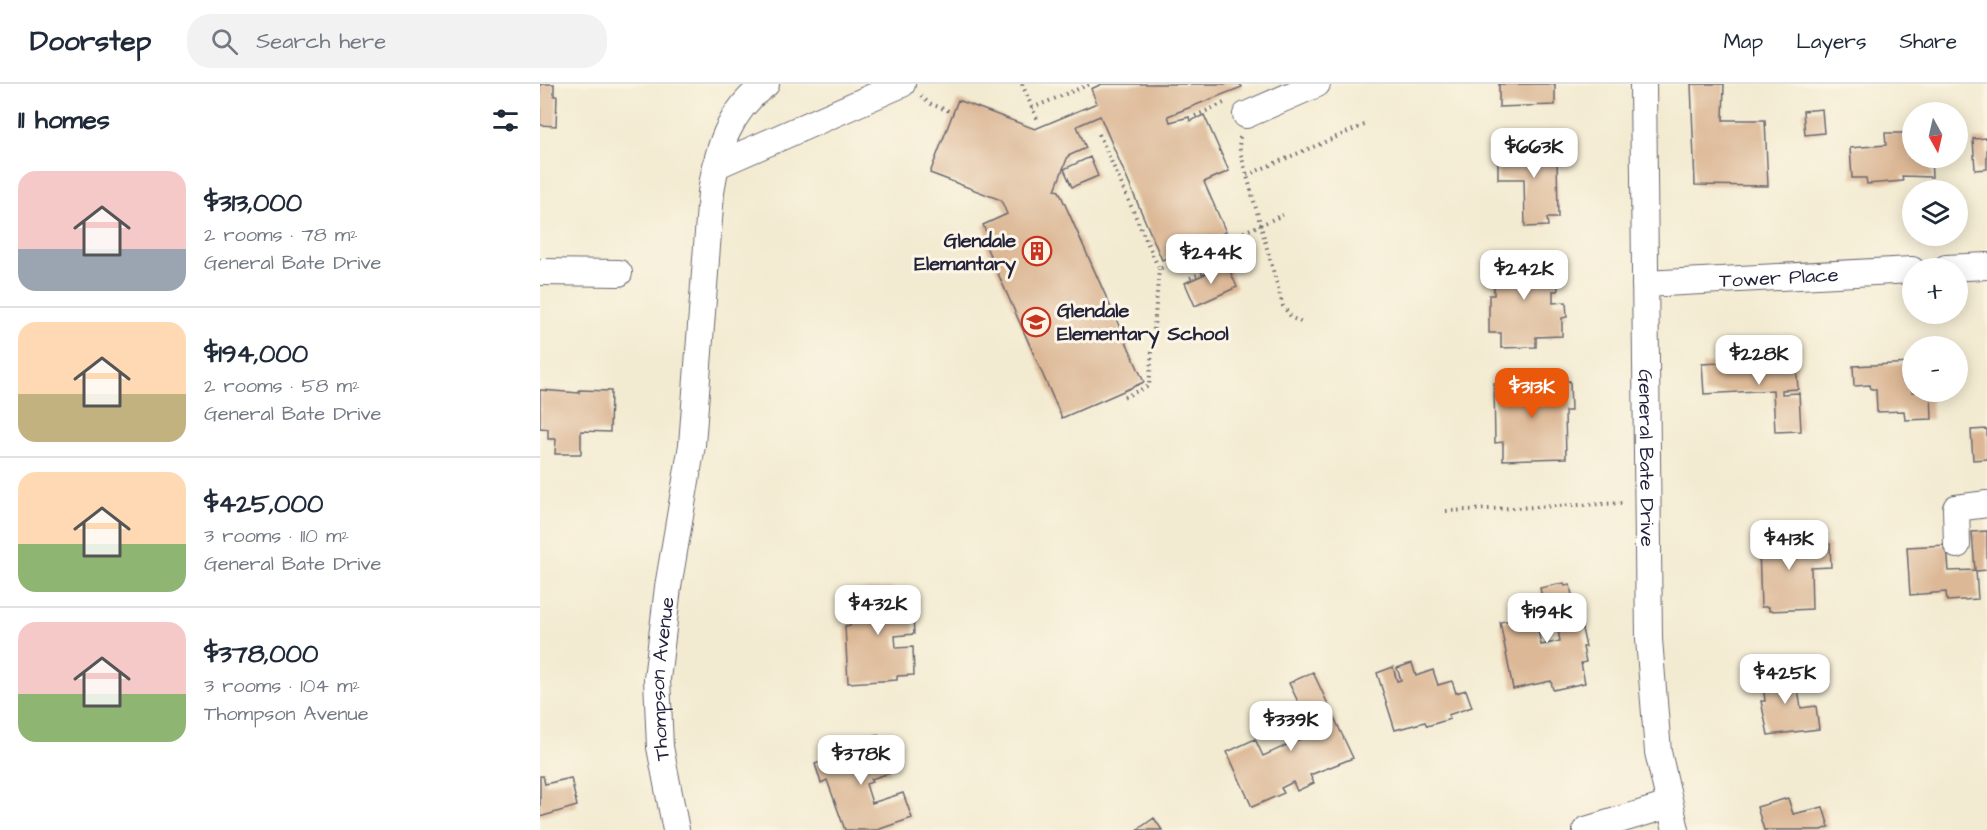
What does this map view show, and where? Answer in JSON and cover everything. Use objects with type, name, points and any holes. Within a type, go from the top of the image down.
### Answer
[{"type":"street","name":"Thompson Avenue","points":[[676,830],[660,747],[657,679],[668,586],[680,527],[692,445],[714,166],[733,117],[743,103],[766,84]]},
{"type":"street","points":[[1246,115],[1317,84]]},
{"type":"street","name":"General Bate Drive","points":[[1643,84],[1651,693],[1658,752],[1676,830]]},
{"type":"street","points":[[714,166],[910,87]]},
{"type":"street","points":[[1968,267],[1987,266]]},
{"type":"street","name":"Tower Place","points":[[1645,284],[1902,271]]},
{"type":"street","points":[[540,272],[619,273]]},
{"type":"street","points":[[1957,545],[1956,508],[1987,504]]},
{"type":"street","points":[[1586,830],[1669,805]]},
{"type":"path","points":[[1022,84],[1038,121]]},
{"type":"path","points":[[1032,108],[1090,84]]},
{"type":"path","points":[[910,87],[929,103],[949,111]]},
{"type":"path","points":[[1246,115],[1239,147],[1283,306],[1292,318],[1303,323]]},
{"type":"path","points":[[1247,175],[1367,124]]},
{"type":"path","points":[[1099,134],[1159,269],[1149,386],[1124,397]]},
{"type":"path","points":[[1159,269],[1283,215]]},
{"type":"path","points":[[1190,278],[1209,270],[1200,251]]},
{"type":"path","points":[[1446,511],[1648,501]]},
{"type":"building","points":[[540,84],[554,84],[554,96],[557,96],[556,126],[540,125]]},
{"type":"building","name":"Glendale Elemantary","points":[[1102,84],[1240,84],[1242,87],[1168,116],[1170,122],[1189,117],[1190,121],[1204,115],[1229,171],[1204,182],[1226,232],[1162,260],[1100,116],[1077,126],[1086,148],[1068,156],[1055,190],[1059,191],[1144,382],[1062,418],[984,242],[989,239],[983,225],[1007,214],[1001,200],[930,173],[958,100],[1035,129],[1097,103],[1091,89]]},
{"type":"building","points":[[1499,84],[1555,84],[1555,105],[1499,107]]},
{"type":"building","points":[[1691,84],[1724,84],[1723,120],[1765,120],[1768,186],[1695,185]]},
{"type":"building","points":[[1822,109],[1824,133],[1805,135],[1803,111]]},
{"type":"building","points":[[1885,133],[1902,133],[1902,168],[1932,168],[1932,177],[1902,176],[1902,181],[1867,184],[1866,178],[1852,178],[1850,148],[1886,145]]},
{"type":"building","points":[[1552,138],[1552,157],[1557,157],[1558,218],[1547,218],[1548,226],[1525,227],[1524,179],[1498,179],[1498,154],[1524,154],[1524,139]]},
{"type":"building","points":[[1987,138],[1987,169],[1975,170],[1973,139]]},
{"type":"building","points":[[1090,157],[1098,176],[1072,187],[1064,169]]},
{"type":"building","points":[[1557,259],[1558,291],[1553,291],[1553,303],[1566,302],[1567,317],[1562,318],[1562,336],[1536,337],[1536,347],[1501,348],[1501,333],[1489,333],[1489,295],[1494,295],[1494,283],[1485,283],[1485,260]]},
{"type":"building","points":[[1227,264],[1237,287],[1195,306],[1185,283]]},
{"type":"building","points":[[1719,358],[1727,358],[1727,362],[1754,361],[1755,364],[1796,362],[1798,389],[1782,390],[1782,394],[1799,393],[1801,431],[1775,432],[1773,390],[1704,394],[1702,364],[1719,363]]},
{"type":"building","points":[[1902,364],[1902,402],[1931,402],[1932,419],[1905,420],[1904,411],[1877,412],[1876,389],[1871,389],[1870,385],[1854,386],[1853,366]]},
{"type":"building","points":[[1570,381],[1571,411],[1565,411],[1566,458],[1503,460],[1503,442],[1495,443],[1494,383]]},
{"type":"building","points":[[540,390],[579,393],[579,390],[611,391],[610,432],[581,431],[581,454],[555,454],[556,439],[548,439],[548,429],[540,428]]},
{"type":"building","points":[[1987,429],[1987,459],[1973,460],[1971,430]]},
{"type":"building","points":[[1791,529],[1791,541],[1802,540],[1802,545],[1830,544],[1831,567],[1811,568],[1812,609],[1769,611],[1769,607],[1761,607],[1759,547],[1765,547],[1765,530]]},
{"type":"building","points":[[1987,531],[1987,570],[1976,571],[1978,599],[1947,601],[1946,592],[1910,595],[1907,547],[1947,545],[1949,571],[1975,570],[1972,532]]},
{"type":"building","points":[[1564,583],[1565,586],[1570,585],[1586,647],[1583,647],[1586,662],[1581,663],[1585,683],[1553,690],[1551,681],[1513,689],[1500,622],[1535,615],[1541,645],[1560,641],[1557,625],[1548,627],[1540,588]]},
{"type":"building","points":[[893,588],[894,598],[912,597],[914,634],[895,636],[896,648],[913,647],[914,675],[897,676],[897,680],[848,683],[845,626],[850,626],[848,591]]},
{"type":"building","points":[[1412,663],[1416,676],[1433,670],[1438,685],[1452,681],[1456,693],[1466,690],[1472,707],[1448,715],[1450,719],[1427,726],[1425,722],[1395,730],[1377,673],[1393,667],[1397,681],[1401,680],[1397,668]]},
{"type":"building","points":[[1773,663],[1774,674],[1791,671],[1793,689],[1798,689],[1801,708],[1816,706],[1819,729],[1768,735],[1761,701],[1765,701],[1761,665]]},
{"type":"building","points":[[1313,672],[1353,758],[1310,775],[1314,783],[1297,791],[1293,782],[1281,788],[1284,793],[1252,807],[1227,752],[1255,739],[1263,756],[1331,725],[1321,703],[1303,712],[1289,683]]},
{"type":"building","points":[[878,735],[890,773],[871,779],[872,782],[866,784],[872,803],[903,793],[912,818],[877,830],[845,830],[827,780],[821,783],[815,764],[835,757],[833,749]]},
{"type":"building","points":[[540,776],[543,776],[545,784],[571,778],[577,806],[540,817]]},
{"type":"building","points":[[1788,798],[1793,814],[1823,807],[1829,827],[1822,830],[1764,830],[1757,807]]},
{"type":"building","points":[[1154,818],[1162,830],[1137,830]]},
{"type":"place","name":"Glendale Elemantary","points":[[1037,251]]},
{"type":"place","name":"Glendale Elementary School","points":[[1036,322]]}]
